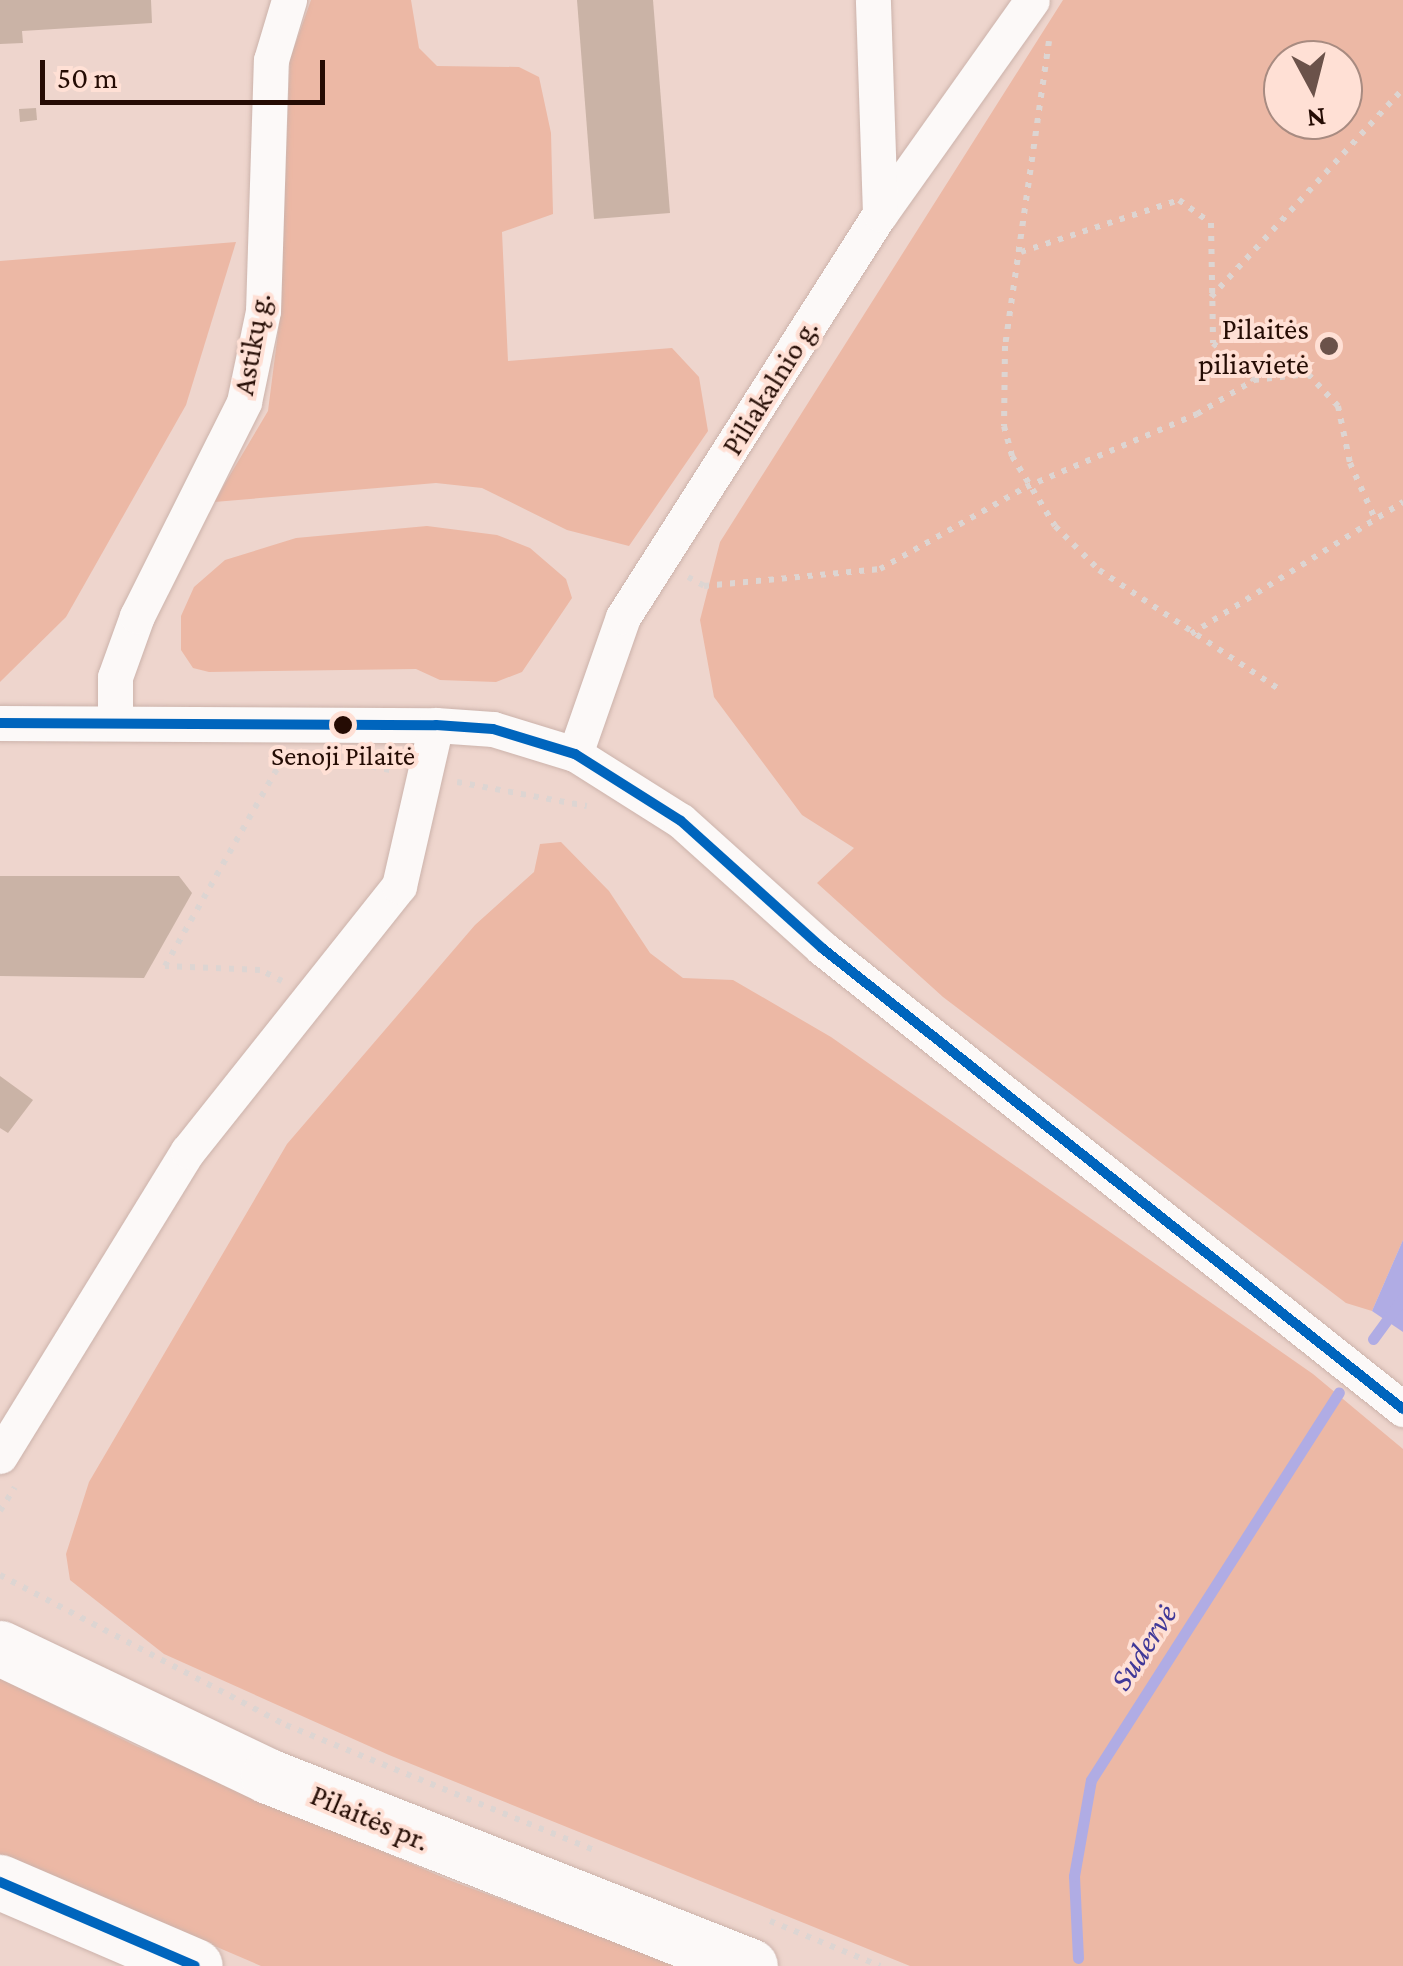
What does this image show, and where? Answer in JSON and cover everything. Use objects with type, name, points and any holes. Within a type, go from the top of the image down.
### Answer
[{"type":"main road","name":"Pilaitės pr.","points":[[0,1648],[268,1776],[751,1940]]},
{"type":"main road","points":[[0,1882],[195,1966]]},
{"type":"street","name":"Astikų g.","points":[[115,723],[115,677],[137,616],[244,402],[263,311],[262,164],[271,60],[289,0]]},
{"type":"street","points":[[873,0],[880,214]]},
{"type":"street","name":"Piliakalnio g.","points":[[574,754],[623,617],[880,214],[1042,10]]},
{"type":"street","points":[[0,724],[436,726],[492,729],[574,754],[681,820],[822,948],[1403,1408]]},
{"type":"street","points":[[0,1456],[188,1151],[400,886],[436,726]]},
{"type":"path","points":[[1042,10],[1021,252],[1002,396],[1012,456],[1026,487],[1099,570],[1190,634],[1280,690]]},
{"type":"path","points":[[1210,298],[1403,89]]},
{"type":"path","points":[[1021,252],[1179,200],[1212,223],[1213,342],[1254,380]]},
{"type":"path","points":[[659,562],[704,586],[880,569],[1026,487],[1197,414],[1254,380],[1308,374],[1338,406],[1350,462],[1376,521]]},
{"type":"path","points":[[1190,634],[1403,502]]},
{"type":"path","points":[[283,982],[260,970],[165,966],[288,750]]},
{"type":"path","points":[[0,1575],[286,1725],[608,1856]]},
{"type":"path","points":[[751,1940],[880,1966]]},
{"type":"shaded area","points":[[311,0],[411,0],[419,48],[437,66],[519,67],[539,77],[551,133],[553,214],[502,232],[508,361],[672,348],[699,377],[708,431],[629,546],[567,530],[482,488],[436,483],[214,502],[268,411],[280,317],[290,59]]},
{"type":"shaded area","points":[[1063,0],[1403,0],[1403,1240],[1372,1311],[1346,1303],[943,997],[817,883],[854,848],[802,815],[714,697],[700,620],[720,542]]},
{"type":"shaded area","points":[[236,242],[186,405],[66,617],[0,682],[0,261]]},
{"type":"shaded area","points":[[427,526],[497,535],[530,548],[566,579],[572,598],[522,672],[496,682],[440,680],[416,669],[209,672],[193,668],[181,650],[181,616],[194,587],[225,560],[296,538]]},
{"type":"shaded area","points":[[561,842],[609,891],[650,953],[683,978],[733,980],[831,1037],[1313,1374],[1403,1449],[1403,1966],[910,1966],[389,1755],[164,1654],[70,1580],[66,1554],[89,1482],[287,1144],[475,925],[534,872],[540,844]]},
{"type":"shaded area","points":[[1403,1240],[1403,1332],[1372,1311]]},
{"type":"shaded area","points":[[0,1678],[136,1746],[449,1880],[679,1966],[261,1966],[0,1854]]},
{"type":"building","points":[[0,0],[151,0],[152,23],[22,31],[23,43],[0,44]]},
{"type":"building","points":[[577,0],[653,0],[670,213],[594,219]]},
{"type":"building","points":[[36,108],[37,120],[20,122],[19,109]]},
{"type":"building","points":[[0,876],[179,876],[192,893],[144,978],[0,976]]},
{"type":"building","points":[[0,1076],[33,1100],[8,1133],[0,1128]]},
{"type":"waterway","name":"Sudervė","points":[[1373,1339],[1403,1298]]},
{"type":"waterway","name":"Sudervė","points":[[1078,1958],[1074,1876],[1091,1780],[1339,1392]]},
{"type":"transit line","points":[[0,723],[436,725],[493,729],[575,754],[681,821],[822,948],[1403,1409]]},
{"type":"transit line","points":[[0,1882],[195,1966]]},
{"type":"place","name":"Pilaitės piliavietė","points":[[1329,346]]},
{"type":"place","name":"Senoji Pilaitė","points":[[343,725]]}]
